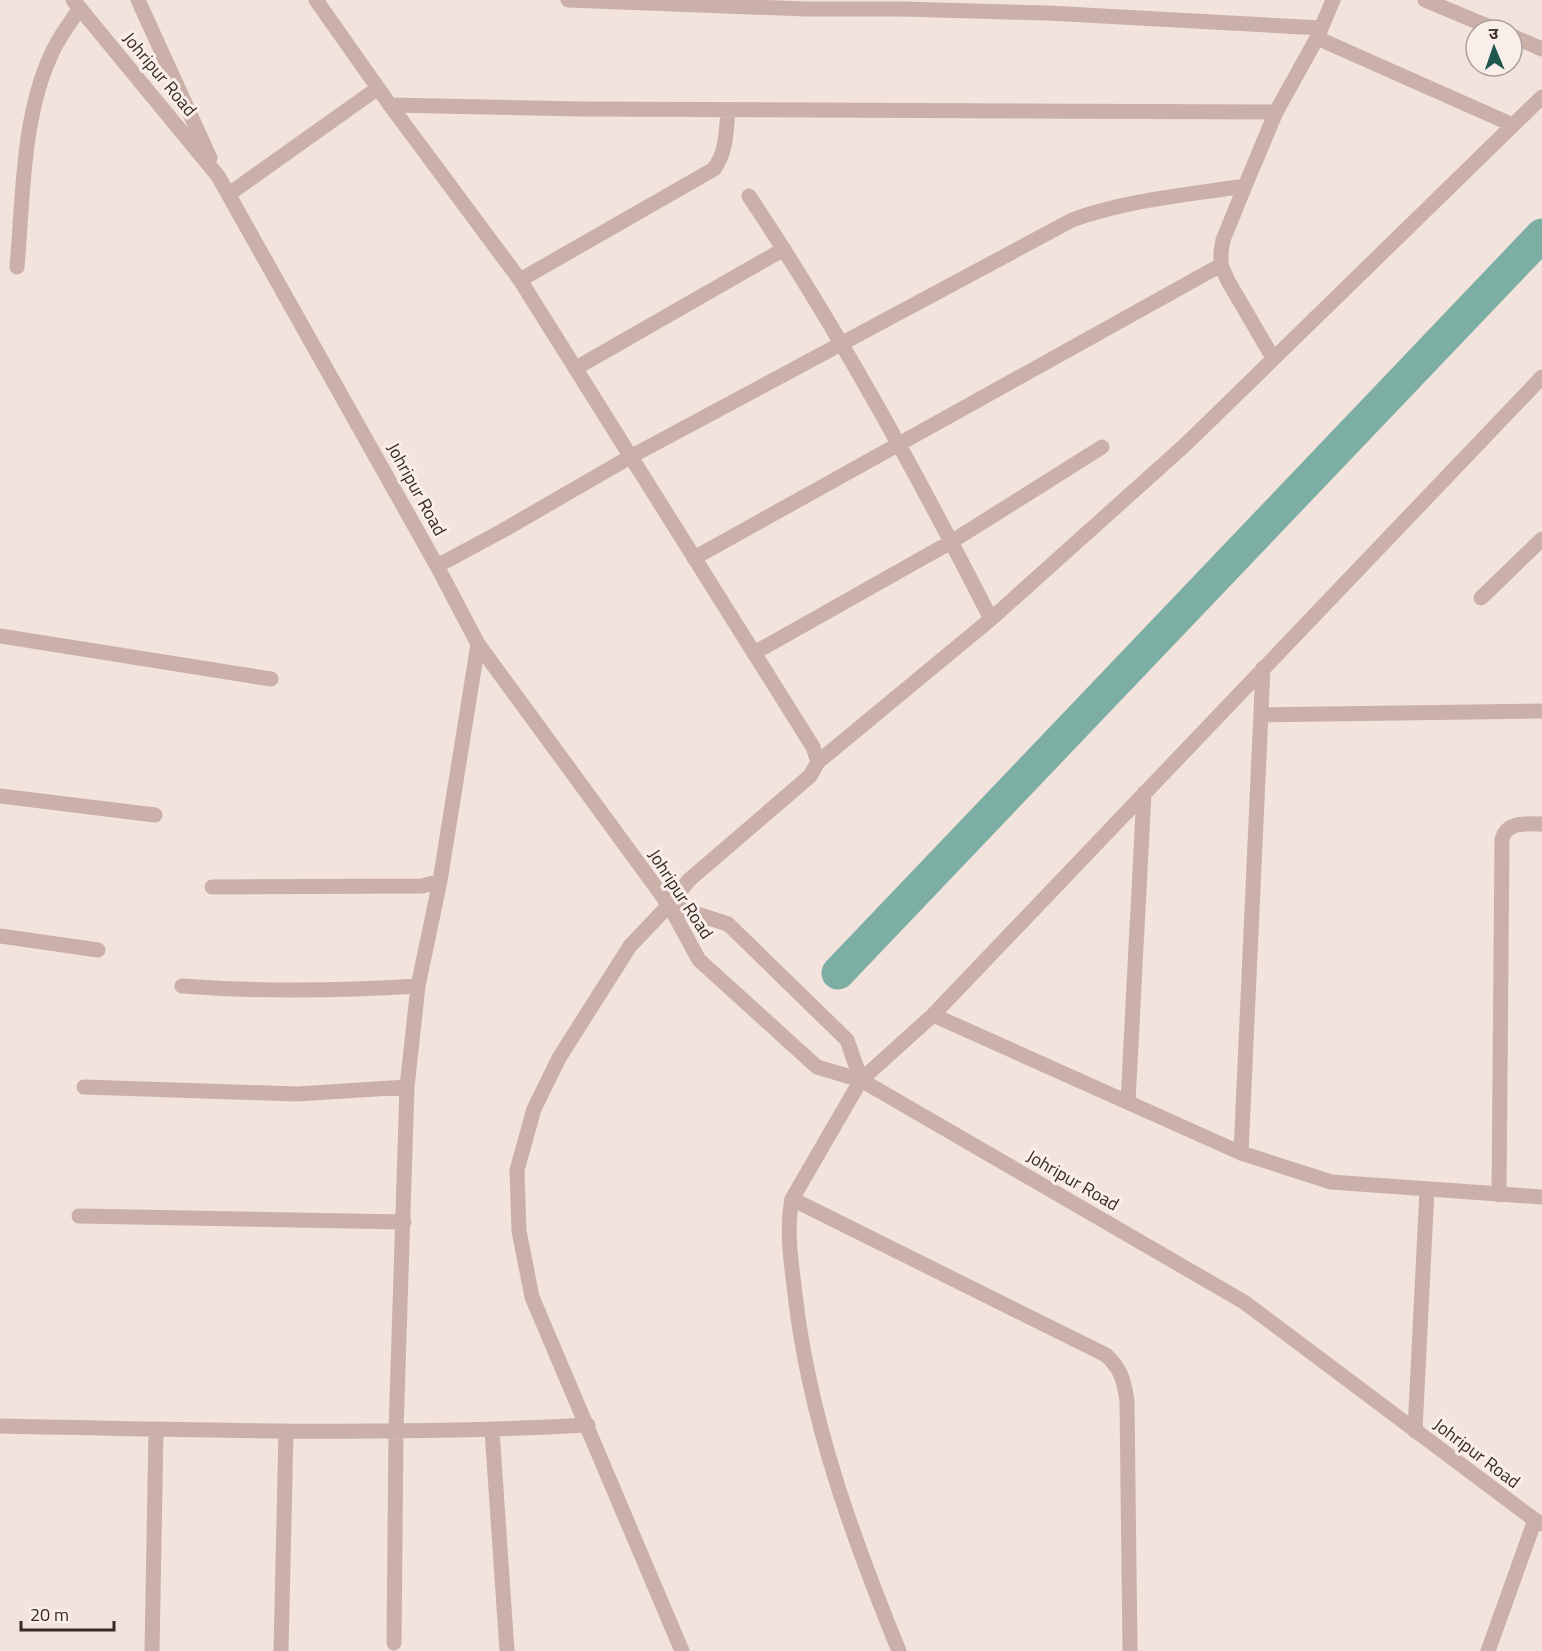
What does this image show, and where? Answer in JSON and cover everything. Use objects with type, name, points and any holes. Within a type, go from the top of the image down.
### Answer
[{"type":"street","points":[[138,0],[219,176]]},
{"type":"street","points":[[316,0],[390,105],[520,280],[813,747],[818,762]]},
{"type":"street","points":[[568,0],[806,9],[1037,13],[1319,33],[1513,125]]},
{"type":"street","points":[[1273,358],[1221,265],[1223,240],[1276,112],[1319,33],[1333,0]]},
{"type":"street","points":[[1425,0],[1468,18]]},
{"type":"street","points":[[17,267],[29,131],[36,99],[52,53],[76,4]]},
{"type":"street","name":"Johripur Road","points":[[76,4],[219,176],[437,566],[478,644],[669,905],[699,960],[817,1067],[861,1080],[1244,1302],[1538,1522]]},
{"type":"street","points":[[1524,41],[1542,49]]},
{"type":"street","points":[[229,194],[378,88]]},
{"type":"street","points":[[682,1651],[532,1297],[519,1231],[517,1170],[534,1109],[559,1058],[630,946],[669,905],[688,880],[810,776],[818,762],[991,619],[1185,445],[1542,96]]},
{"type":"street","points":[[390,105],[581,110],[1276,112]]},
{"type":"street","points":[[520,280],[714,169],[722,159],[728,110]]},
{"type":"street","points":[[437,566],[630,457],[1072,219],[1126,204],[1245,186]]},
{"type":"street","points":[[749,196],[842,344],[991,619]]},
{"type":"street","points":[[576,368],[784,249]]},
{"type":"street","points":[[694,558],[1221,265]]},
{"type":"street","points":[[899,1651],[871,1583],[832,1469],[814,1405],[800,1342],[788,1235],[788,1217],[792,1199],[861,1080],[933,1015],[1542,377]]},
{"type":"street","points":[[754,654],[951,542],[1102,447]]},
{"type":"street","points":[[1481,598],[1542,539]]},
{"type":"street","points":[[0,636],[271,679]]},
{"type":"street","points":[[394,1643],[396,1431],[407,1088],[418,986],[440,881],[478,644]]},
{"type":"street","points":[[1241,1153],[1263,668]]},
{"type":"street","points":[[1261,715],[1542,711]]},
{"type":"street","points":[[1128,1102],[1144,793]]},
{"type":"street","points":[[0,796],[155,814]]},
{"type":"street","points":[[1499,1195],[1502,839],[1509,827],[1542,824]]},
{"type":"street","points":[[212,887],[422,886],[440,881]]},
{"type":"street","points":[[669,905],[728,924],[847,1040],[861,1080]]},
{"type":"street","points":[[0,936],[98,950]]},
{"type":"street","points":[[182,986],[231,990],[299,991],[418,986]]},
{"type":"street","points":[[933,1015],[1241,1153],[1331,1182],[1542,1197]]},
{"type":"street","points":[[84,1087],[297,1094],[407,1088]]},
{"type":"street","points":[[1415,1431],[1427,1190]]},
{"type":"street","points":[[792,1199],[1106,1355],[1117,1365],[1124,1383],[1127,1401],[1130,1651]]},
{"type":"street","points":[[79,1216],[404,1222]]},
{"type":"street","points":[[0,1426],[156,1430],[396,1431],[492,1430],[588,1425]]},
{"type":"street","points":[[152,1651],[156,1430]]},
{"type":"street","points":[[492,1430],[507,1651]]},
{"type":"street","points":[[281,1651],[286,1431]]},
{"type":"street","points":[[1488,1651],[1538,1522]]},
{"type":"waterway","points":[[838,973],[1542,235]]}]
